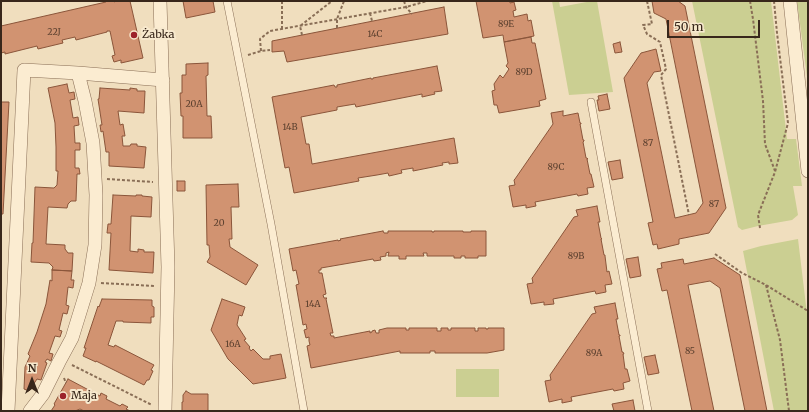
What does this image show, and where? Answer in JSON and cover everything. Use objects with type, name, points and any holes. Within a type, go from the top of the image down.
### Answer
[{"type":"street","points":[[160,1],[168,268],[161,409]]},
{"type":"street","points":[[790,1],[808,171]]},
{"type":"street","points":[[8,411],[24,70],[163,80]]},
{"type":"street","points":[[30,411],[43,394],[72,338],[89,282],[95,245],[96,195],[92,143],[85,101],[78,73]]},
{"type":"lane","points":[[227,1],[271,224],[304,411]]},
{"type":"lane","points":[[591,102],[648,411]]},
{"type":"path","points":[[282,1],[282,29]]},
{"type":"path","points":[[300,26],[332,1]]},
{"type":"path","points":[[337,28],[337,20],[344,1]]},
{"type":"path","points":[[404,1],[406,7],[412,14]]},
{"type":"path","points":[[261,51],[260,39],[270,31],[370,14],[427,1]]},
{"type":"path","points":[[647,1],[652,24],[643,25],[647,34],[660,42],[666,69],[662,75],[689,215]]},
{"type":"path","points":[[750,1],[763,101],[765,144],[775,172]]},
{"type":"path","points":[[760,228],[758,215],[775,172],[788,123],[774,1]]},
{"type":"path","points":[[370,14],[372,21]]},
{"type":"path","points":[[300,26],[302,35]]},
{"type":"path","points":[[246,56],[261,51],[270,50]]},
{"type":"path","points":[[94,178],[156,182]]},
{"type":"path","points":[[715,254],[742,273],[766,285],[808,311]]},
{"type":"path","points":[[89,282],[158,287]]},
{"type":"path","points":[[766,285],[780,340],[789,411]]},
{"type":"path","points":[[60,359],[161,409]]},
{"type":"green space","points":[[552,1],[559,1],[560,7],[597,1],[613,92],[569,95]]},
{"type":"green space","points":[[692,1],[771,1],[787,139],[796,139],[802,186],[793,186],[798,215],[792,220],[742,230],[738,227]]},
{"type":"green space","points":[[797,1],[807,1],[808,7],[808,84]]},
{"type":"green space","points":[[798,239],[808,322],[808,411],[774,411],[743,251]]},
{"type":"green space","points":[[456,369],[499,369],[499,397],[456,397]]},
{"type":"building","points":[[106,1],[130,1],[143,58],[121,63],[121,60],[114,62],[112,56],[115,55],[110,31],[76,40],[75,37],[62,40],[63,43],[38,49],[37,46],[5,54],[5,52],[1,53],[1,26]]},
{"type":"building","points":[[183,1],[213,1],[215,12],[186,18]]},
{"type":"building","points":[[476,1],[514,2],[516,10],[513,11],[514,17],[527,14],[528,21],[531,20],[534,36],[504,42],[503,35],[483,38]]},
{"type":"building","points":[[652,1],[678,1],[685,6],[726,208],[709,233],[679,239],[679,244],[658,249],[657,244],[653,245],[648,223],[653,222],[624,78],[641,53],[656,49],[661,71],[654,72],[647,83],[675,218],[696,213],[703,203],[666,19],[654,13]]},
{"type":"building","points":[[444,7],[448,34],[287,62],[284,51],[272,52],[272,41]]},
{"type":"building","points":[[531,37],[532,43],[535,43],[546,99],[539,101],[540,106],[499,113],[497,105],[494,105],[492,91],[495,90],[494,84],[500,75],[503,78],[509,69],[506,66],[508,63],[504,42]]},
{"type":"building","points":[[620,42],[622,52],[615,53],[613,44]]},
{"type":"building","points":[[208,63],[208,75],[206,76],[207,116],[211,116],[212,138],[183,138],[183,116],[181,116],[180,93],[182,93],[182,75],[186,75],[186,64]]},
{"type":"building","points":[[437,66],[442,91],[434,92],[435,94],[422,97],[422,94],[356,107],[355,104],[337,107],[337,110],[301,117],[306,144],[309,144],[312,164],[454,138],[458,163],[442,163],[443,165],[413,171],[413,168],[401,170],[402,173],[389,176],[388,173],[358,178],[359,181],[294,193],[289,167],[285,168],[272,97],[334,85],[337,87],[337,85]]},
{"type":"building","points":[[67,84],[69,93],[74,92],[75,99],[70,100],[73,118],[78,117],[79,125],[74,126],[75,143],[80,143],[80,150],[75,150],[75,168],[79,168],[80,174],[77,174],[76,201],[71,201],[67,208],[48,207],[46,244],[65,245],[65,249],[68,253],[73,253],[72,271],[52,270],[53,267],[49,263],[31,262],[35,187],[54,188],[57,185],[58,171],[56,171],[55,123],[48,88]]},
{"type":"building","points":[[100,88],[130,90],[130,88],[137,89],[137,91],[145,91],[144,113],[118,111],[120,125],[123,124],[125,136],[122,136],[123,146],[137,144],[137,146],[146,147],[144,168],[109,166],[109,152],[106,152],[103,131],[101,132],[100,125],[102,125],[98,99]]},
{"type":"building","points":[[607,94],[610,109],[599,111],[597,100],[599,100],[598,96]]},
{"type":"building","points":[[1,102],[9,102],[3,214],[1,214]]},
{"type":"building","points":[[563,111],[563,116],[578,113],[581,123],[586,158],[588,159],[594,187],[587,188],[588,194],[578,196],[577,194],[535,202],[536,206],[526,208],[526,205],[513,207],[509,186],[515,185],[514,180],[553,124],[551,113]]},
{"type":"building","points":[[620,160],[623,178],[612,180],[608,162]]},
{"type":"building","points":[[177,181],[185,181],[185,191],[177,191]]},
{"type":"building","points":[[238,184],[239,207],[231,207],[232,239],[229,239],[230,247],[258,265],[246,285],[207,262],[210,257],[209,245],[207,245],[206,185]]},
{"type":"building","points":[[113,195],[142,195],[152,197],[151,217],[131,216],[130,251],[138,252],[138,249],[144,250],[144,252],[154,252],[153,273],[109,270],[111,233],[107,233],[108,224],[111,224]]},
{"type":"building","points":[[597,206],[600,222],[598,222],[607,272],[609,271],[612,284],[605,285],[606,292],[596,294],[595,291],[553,299],[554,304],[544,305],[544,302],[531,304],[527,284],[533,283],[532,278],[574,217],[578,216],[576,210]]},
{"type":"building","points":[[383,231],[384,233],[388,233],[388,231],[486,231],[486,256],[478,256],[478,258],[465,258],[465,256],[461,256],[461,258],[454,258],[454,256],[427,256],[427,253],[423,253],[424,256],[406,256],[406,259],[399,259],[399,256],[388,256],[389,252],[386,253],[386,256],[380,257],[381,260],[374,261],[373,259],[321,268],[319,273],[322,273],[326,294],[323,295],[324,298],[327,298],[333,333],[330,333],[331,336],[334,336],[334,338],[370,331],[370,333],[375,330],[376,333],[379,333],[379,330],[387,328],[406,328],[406,330],[409,330],[409,328],[437,328],[437,331],[441,331],[441,328],[448,328],[448,330],[451,330],[451,328],[475,328],[475,331],[478,331],[478,328],[504,328],[504,350],[487,353],[435,353],[435,351],[430,351],[430,353],[400,353],[400,351],[311,368],[307,346],[310,345],[309,337],[306,338],[304,330],[307,329],[306,324],[303,325],[296,285],[299,284],[296,270],[293,271],[289,249],[338,241],[341,240],[340,239]]},
{"type":"building","points":[[638,257],[641,276],[630,278],[626,259]]},
{"type":"building","points":[[714,258],[740,275],[767,411],[745,411],[720,288],[710,281],[688,285],[714,411],[692,411],[667,290],[662,291],[657,269],[662,268],[661,263],[683,259],[684,264]]},
{"type":"building","points":[[52,270],[72,271],[71,280],[74,280],[73,288],[68,287],[66,305],[69,306],[67,314],[63,313],[59,330],[62,331],[60,337],[55,336],[49,353],[53,354],[51,361],[47,359],[41,380],[37,379],[29,391],[24,389],[25,367],[30,356],[28,354],[46,304],[50,280],[52,281]]},
{"type":"building","points":[[102,299],[152,300],[154,317],[151,317],[151,323],[116,321],[108,345],[114,347],[115,345],[154,365],[151,370],[153,371],[149,380],[147,380],[144,385],[83,356],[86,348],[84,348],[98,306],[99,307]]},
{"type":"building","points":[[222,299],[245,307],[242,316],[239,315],[237,325],[246,339],[244,340],[250,347],[249,348],[251,351],[253,349],[263,359],[270,359],[270,356],[281,354],[286,378],[253,384],[228,359],[211,330]]},
{"type":"building","points":[[615,303],[618,319],[616,319],[622,352],[624,354],[625,369],[627,369],[630,381],[623,383],[624,389],[614,391],[613,389],[571,397],[572,401],[562,403],[562,399],[549,402],[545,381],[551,380],[550,375],[592,314],[596,313],[594,307]]},
{"type":"building","points":[[655,355],[659,373],[648,375],[644,357]]},
{"type":"building","points":[[68,379],[100,396],[101,393],[107,396],[106,399],[120,406],[122,404],[128,407],[126,409],[130,411],[84,411],[80,409],[75,411],[51,411]]},
{"type":"building","points":[[186,391],[191,394],[208,394],[208,411],[182,411],[183,395]]},
{"type":"building","points":[[633,400],[635,411],[614,411],[612,404]]},
{"type":"place","name":"Żabka","points":[[134,35]]},
{"type":"place","name":"Maja","points":[[63,396]]}]
